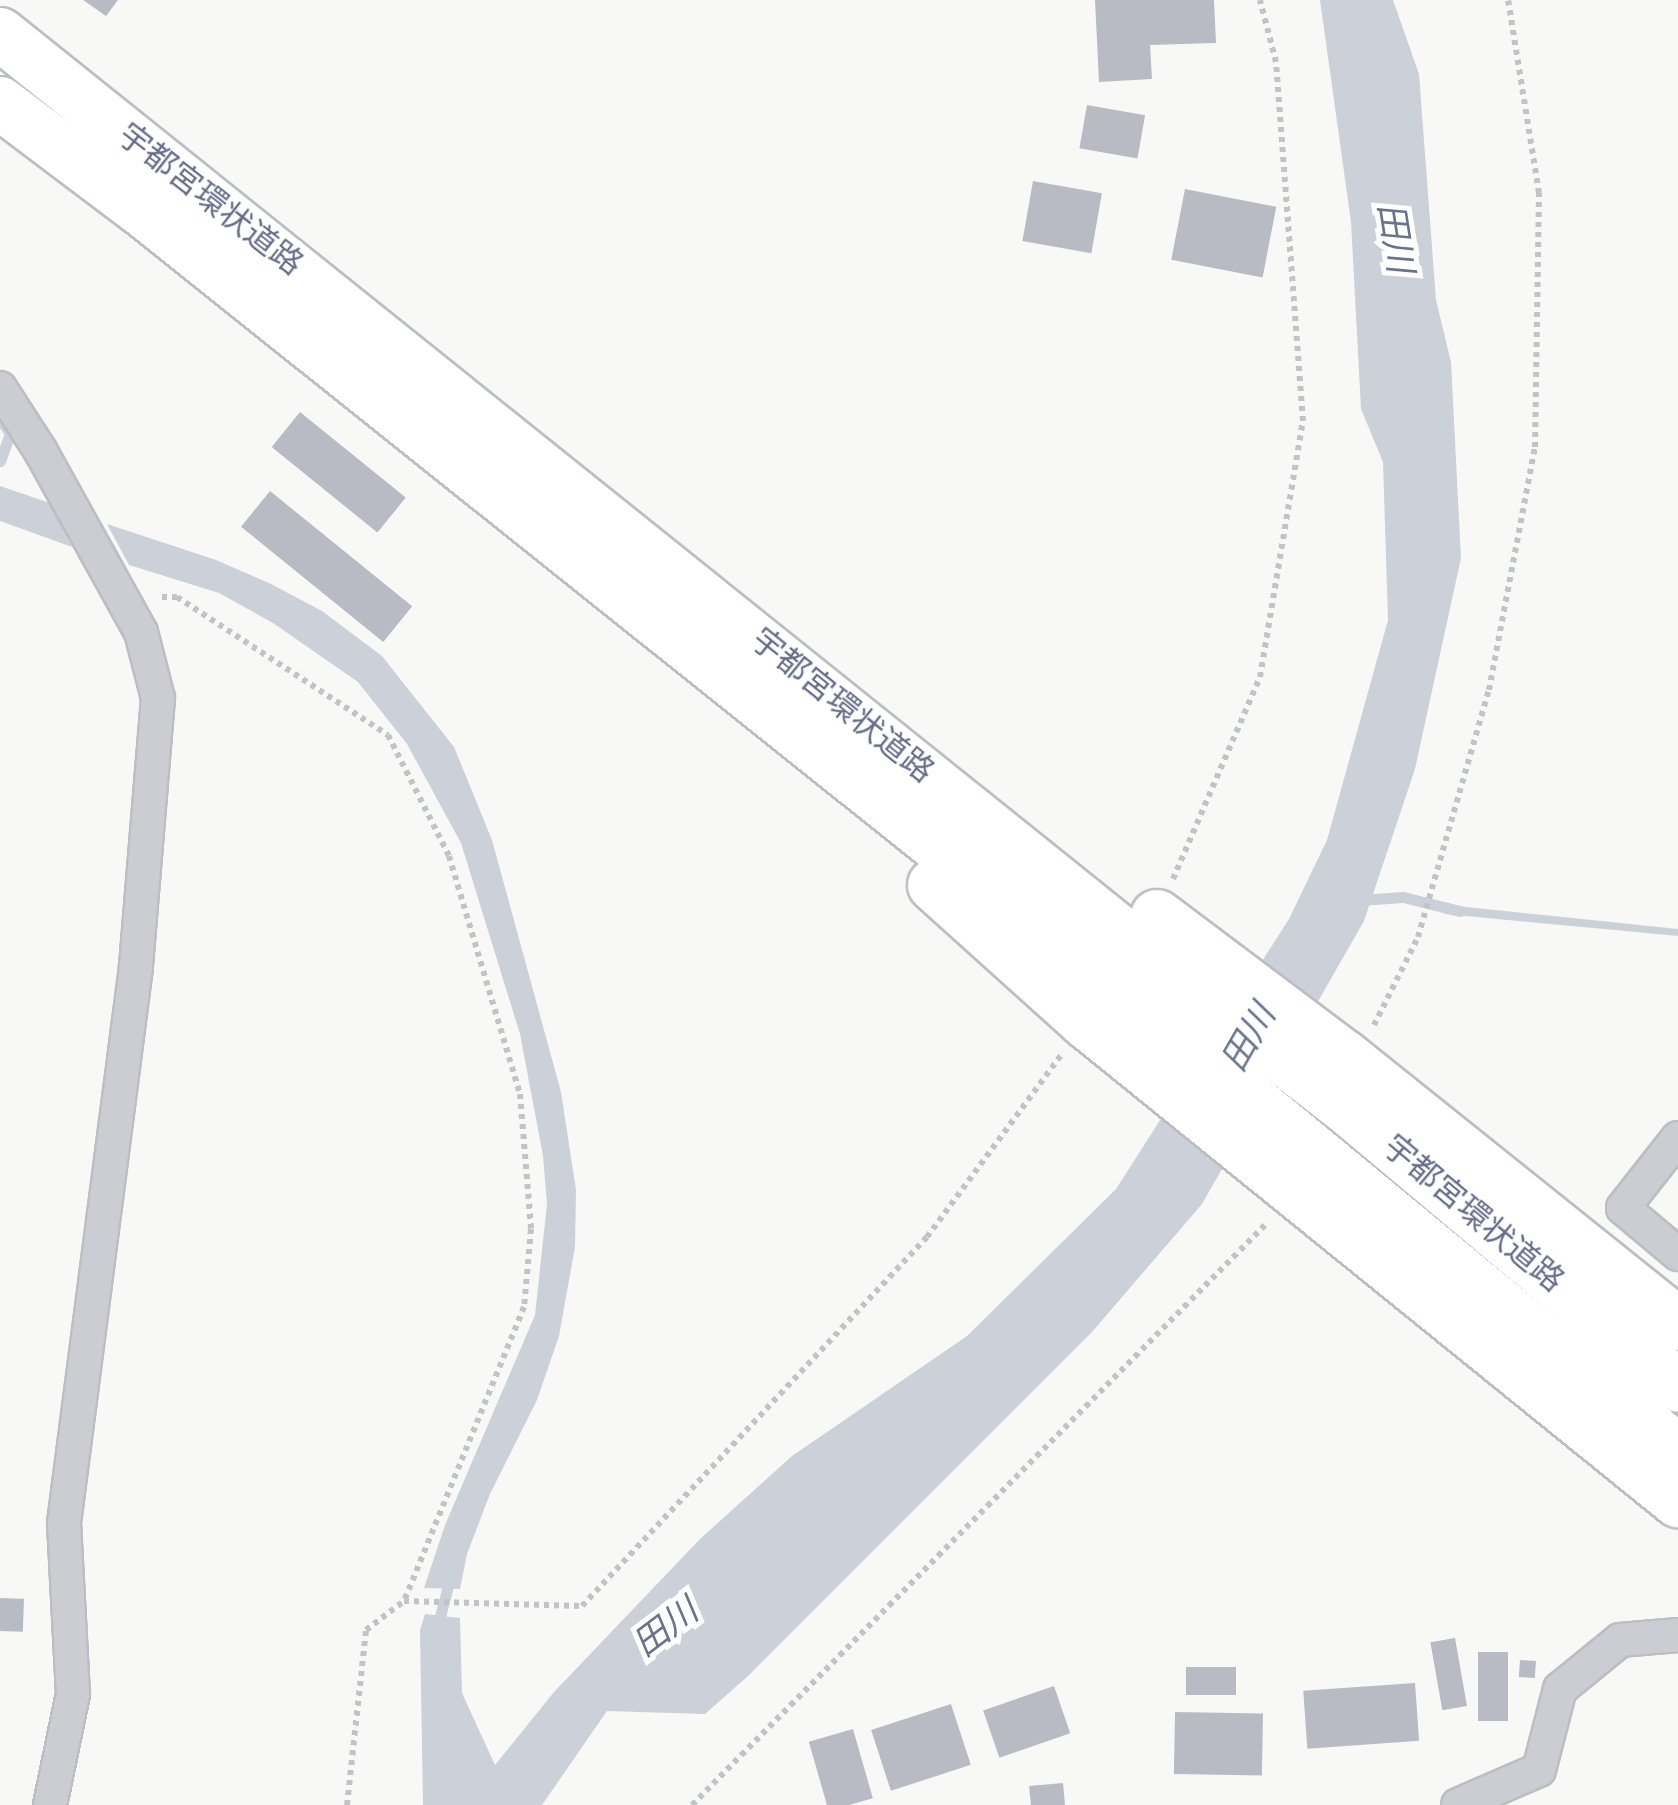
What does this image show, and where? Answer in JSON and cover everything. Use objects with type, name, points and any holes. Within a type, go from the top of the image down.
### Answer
[{"type":"highway","name":"宇都宮環状道路","points":[[0,34],[813,682],[1123,967],[1316,1182],[1678,1451]]},
{"type":"highway","name":"宇都宮環状道路","points":[[0,103],[142,210],[562,549],[1123,967],[1356,1083],[1678,1386]]},
{"type":"highway","points":[[1356,1083],[1678,1324]]},
{"type":"highway","points":[[1316,1182],[1678,1501]]},
{"type":"street","points":[[0,388],[40,450],[140,632],[158,698],[136,967],[64,1524],[73,1694],[50,1805]]},
{"type":"street","points":[[1678,1138],[1623,1208],[1678,1254]]},
{"type":"street","points":[[1458,1805],[1540,1770],[1560,1689],[1620,1640],[1678,1636]]},
{"type":"path","points":[[404,1601],[582,1606],[927,1236],[1123,967],[1260,677],[1304,421],[1276,62],[1260,0]]},
{"type":"path","points":[[1356,1083],[1362,1050],[1418,937],[1490,690],[1535,446],[1540,193],[1508,0]]},
{"type":"path","points":[[120,596],[177,597],[388,735],[449,856],[501,1019],[527,1145],[531,1229],[524,1307],[404,1601],[366,1630],[346,1805]]},
{"type":"path","points":[[692,1805],[1277,1212],[1316,1182]]},
{"type":"water","name":"田川","points":[[1320,0],[1393,0],[1419,74],[1436,300],[1451,362],[1461,558],[1415,769],[1364,921],[1202,1204],[1092,1332],[748,1676],[705,1714],[607,1711],[542,1805],[423,1805],[420,1630],[425,1614],[460,1618],[462,1693],[495,1765],[554,1692],[700,1539],[792,1456],[967,1336],[1116,1189],[1289,919],[1327,840],[1388,620],[1383,462],[1361,409],[1351,222]]},
{"type":"water","points":[[0,486],[50,503],[72,547],[0,521]]},
{"type":"water","points":[[107,524],[216,560],[271,584],[322,611],[382,656],[454,747],[492,840],[561,1092],[576,1190],[575,1247],[559,1336],[537,1400],[490,1494],[467,1554],[460,1589],[424,1588],[445,1525],[535,1315],[547,1204],[543,1156],[520,1034],[461,843],[407,744],[358,682],[273,623],[219,593],[129,565]]},
{"type":"water","points":[[1446,907],[1678,929],[1678,936],[1445,914]]},
{"type":"building","points":[[83,0],[118,0],[106,16]]},
{"type":"building","points":[[1095,0],[1214,0],[1216,43],[1150,45],[1152,79],[1099,82]]},
{"type":"building","points":[[1087,105],[1145,115],[1137,159],[1079,148]]},
{"type":"building","points":[[1033,181],[1102,193],[1091,253],[1022,241]]},
{"type":"building","points":[[1185,189],[1276,207],[1263,277],[1171,260]]},
{"type":"building","points":[[300,412],[406,498],[377,533],[272,447]]},
{"type":"building","points":[[270,491],[412,606],[383,642],[241,527]]},
{"type":"building","points":[[0,1598],[24,1599],[23,1632],[0,1631]]},
{"type":"building","points":[[1455,1638],[1467,1706],[1442,1710],[1430,1642]]},
{"type":"building","points":[[1478,1652],[1508,1652],[1508,1721],[1478,1721]]},
{"type":"building","points":[[1520,1660],[1536,1661],[1535,1678],[1519,1677]]},
{"type":"building","points":[[1186,1667],[1236,1667],[1236,1695],[1186,1695]]},
{"type":"building","points":[[1415,1683],[1419,1741],[1307,1749],[1303,1691]]},
{"type":"building","points":[[1054,1686],[1070,1733],[999,1758],[983,1710]]},
{"type":"building","points":[[951,1704],[971,1765],[891,1791],[871,1730]]},
{"type":"building","points":[[1175,1712],[1263,1714],[1262,1776],[1174,1774]]},
{"type":"building","points":[[853,1729],[873,1798],[849,1805],[827,1805],[809,1742]]},
{"type":"building","points":[[1063,1783],[1065,1805],[1031,1805],[1029,1786]]},
{"type":"waterway","points":[[0,461],[10,433],[5,426]]},
{"type":"waterway","points":[[1360,900],[1403,897],[1460,911]]},
{"type":"waterway","points":[[437,1628],[450,1578]]}]
